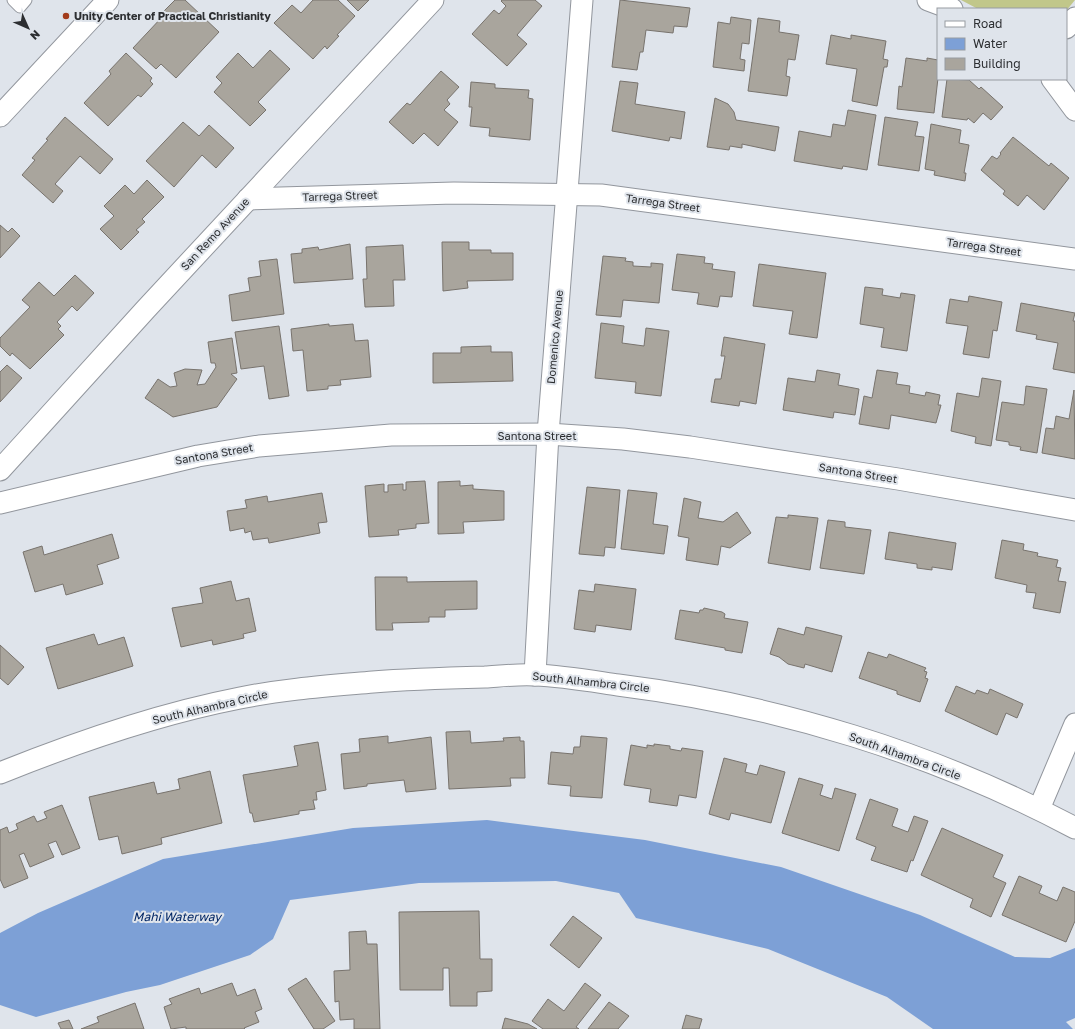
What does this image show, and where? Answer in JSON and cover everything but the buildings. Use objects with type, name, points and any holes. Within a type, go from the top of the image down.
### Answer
[{"type":"street","points":[[0,116],[108,0]]},
{"type":"street","name":"San Remo Avenue","points":[[0,470],[248,199],[433,0]]},
{"type":"street","name":"Domenico Avenue","points":[[534,675],[548,434],[582,0]]},
{"type":"street","points":[[928,0],[949,8]]},
{"type":"street","points":[[1067,27],[1075,18]]},
{"type":"street","points":[[1053,80],[1075,110]]},
{"type":"street","name":"Tarrega Street","points":[[248,199],[454,193],[601,195],[1075,259]]},
{"type":"street","name":"Santona Street","points":[[0,503],[198,456],[259,446],[391,435],[548,434],[623,439],[697,448],[914,481],[1075,510]]},
{"type":"street","name":"South Alhambra Circle","points":[[0,773],[134,726],[240,698],[298,688],[370,682],[534,675],[689,695],[788,718],[838,732],[917,758],[1039,809],[1075,828]]},
{"type":"street","points":[[1039,809],[1075,724]]},
{"type":"lane","points":[[13,0],[20,7],[26,0]]},
{"type":"green space","points":[[961,0],[1075,0],[1067,10],[1067,8],[976,8]]},
{"type":"water","name":"Mahi Waterway","points":[[487,820],[645,840],[781,867],[920,915],[1015,957],[1050,958],[1075,948],[1075,1018],[1066,1022],[1073,1029],[933,1029],[887,997],[768,949],[636,918],[619,893],[556,881],[419,883],[290,900],[273,939],[250,955],[160,985],[126,992],[36,1017],[0,1005],[0,933],[38,913],[163,859],[353,828]]},
{"type":"place","name":"Unity Center of Practical Christianity","points":[[66,16]]}]
